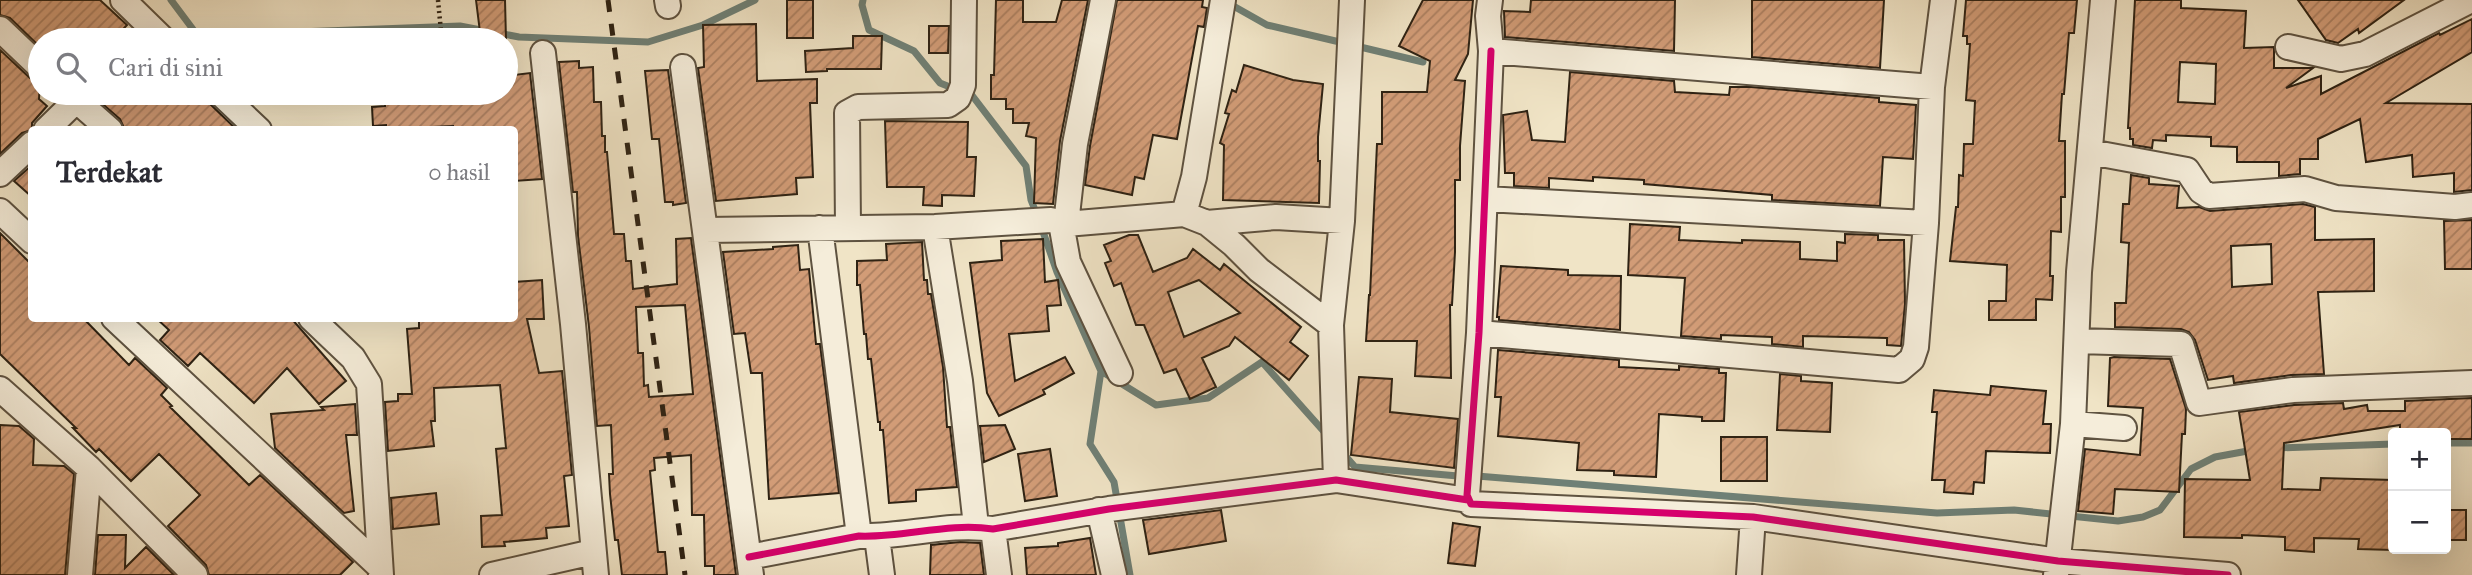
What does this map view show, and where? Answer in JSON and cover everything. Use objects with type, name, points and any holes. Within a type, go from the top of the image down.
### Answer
[{"type":"street","points":[[123,0],[144,28]]},
{"type":"street","points":[[848,228],[847,113],[858,107],[948,105],[960,91],[964,0]]},
{"type":"street","points":[[1103,0],[1075,144],[1052,222],[1120,373]]},
{"type":"street","points":[[1336,480],[1331,325],[1342,221],[1347,60],[1352,0]]},
{"type":"street","points":[[1468,500],[1486,199],[1490,0]]},
{"type":"street","points":[[1479,333],[1899,369],[1912,359],[1916,347],[1926,223],[1932,87],[1943,0]]},
{"type":"street","points":[[2057,568],[2068,488],[2079,272],[2104,0]]},
{"type":"street","points":[[2288,47],[2341,59],[2365,54],[2471,0]]},
{"type":"street","points":[[1196,219],[1194,177],[1221,12]]},
{"type":"street","points":[[0,29],[28,56]]},
{"type":"street","points":[[1491,51],[1932,87]]},
{"type":"street","points":[[492,575],[595,564],[573,324],[543,53]]},
{"type":"street","points":[[683,67],[750,566],[868,537],[984,527],[1336,480],[1468,500],[1477,506],[1753,517],[2057,568],[2228,575]]},
{"type":"street","points":[[49,126],[67,105]]},
{"type":"street","points":[[86,105],[106,126]]},
{"type":"street","points":[[233,105],[255,126]]},
{"type":"street","points":[[0,174],[28,148]]},
{"type":"street","points":[[2090,152],[2187,170],[2201,191],[2208,196],[2291,188],[2336,198],[2455,207],[2472,205]]},
{"type":"street","points":[[1486,199],[1926,223]]},
{"type":"street","points":[[0,211],[28,237]]},
{"type":"street","points":[[705,230],[935,227],[1276,217],[1342,221]]},
{"type":"street","points":[[1196,219],[1234,245],[1259,270],[1331,325]]},
{"type":"street","points":[[935,227],[984,527],[999,575]]},
{"type":"street","points":[[820,228],[868,537],[881,575]]},
{"type":"street","points":[[118,322],[381,571]]},
{"type":"street","points":[[315,322],[353,358],[369,384],[381,571]]},
{"type":"street","points":[[2077,341],[2181,344],[2199,403],[2293,390],[2472,383]]},
{"type":"street","points":[[0,389],[89,468],[195,575]]},
{"type":"street","points":[[2073,424],[2124,428]]},
{"type":"street","points":[[80,575],[89,468]]},
{"type":"street","points":[[1112,509],[1114,575]]},
{"type":"street","points":[[1749,575],[1753,517]]},
{"type":"path","points":[[438,0],[440,28]]},
{"type":"building","points":[[0,0],[100,0],[127,25],[124,28],[28,28],[28,35],[10,18],[0,15]]},
{"type":"building","points":[[476,0],[505,0],[506,28],[480,28]]},
{"type":"building","points":[[787,0],[813,0],[813,38],[787,38]]},
{"type":"building","points":[[996,0],[1023,0],[1023,22],[1056,22],[1062,0],[1088,0],[1060,141],[1053,204],[1034,203],[1036,138],[1026,136],[1029,123],[1013,123],[1013,109],[1006,109],[1006,99],[991,99]]},
{"type":"building","points":[[1117,0],[1203,0],[1202,7],[1207,8],[1204,27],[1198,26],[1177,139],[1153,135],[1144,179],[1135,177],[1132,195],[1085,185]]},
{"type":"building","points":[[1423,0],[1473,0],[1468,54],[1455,80],[1465,81],[1460,180],[1455,180],[1455,252],[1450,305],[1451,378],[1415,376],[1417,341],[1366,341],[1377,144],[1382,144],[1382,92],[1427,92],[1430,61],[1399,46]]},
{"type":"building","points":[[1531,0],[1675,0],[1674,51],[1505,37],[1504,11],[1530,12]]},
{"type":"building","points":[[1752,0],[1884,0],[1880,68],[1752,57]]},
{"type":"building","points":[[1966,0],[2077,0],[2074,33],[2069,33],[2062,94],[2059,141],[2065,141],[2065,197],[2061,197],[2061,232],[2051,231],[2052,300],[2036,299],[2036,320],[1989,320],[1989,301],[2006,301],[2007,265],[1950,261],[1958,207],[1959,175],[1963,176],[1964,144],[1973,144],[1975,101],[1966,100],[1970,44],[1967,44],[1967,36],[1963,36]]},
{"type":"building","points":[[2135,0],[2181,0],[2181,8],[2246,11],[2244,48],[2274,47],[2274,68],[2313,68],[2286,88],[2321,76],[2321,94],[2439,33],[2440,35],[2472,19],[2472,52],[2386,103],[2472,104],[2472,190],[2454,192],[2454,173],[2413,177],[2412,155],[2366,162],[2360,119],[2318,139],[2318,159],[2300,159],[2300,174],[2279,176],[2279,162],[2237,162],[2237,147],[2211,146],[2211,137],[2166,135],[2166,141],[2153,140],[2152,148],[2133,145],[2128,128]],"holes":[[[2180,62],[2216,64],[2215,104],[2178,102]]]},
{"type":"building","points":[[2298,0],[2404,0],[2359,33],[2358,29],[2338,43],[2326,40]]},
{"type":"building","points":[[756,24],[757,81],[817,79],[817,103],[810,103],[813,177],[796,178],[797,194],[716,201],[698,68],[704,67],[703,25]]},
{"type":"building","points":[[929,26],[949,26],[948,53],[929,53]]},
{"type":"building","points":[[853,36],[882,36],[881,69],[827,69],[806,72],[805,51],[853,48]]},
{"type":"building","points":[[0,50],[28,76],[28,105],[47,106],[32,126],[28,126],[28,131],[22,133],[0,154]]},
{"type":"building","points":[[579,61],[579,68],[593,67],[594,102],[601,102],[602,136],[605,136],[607,152],[614,234],[624,234],[626,261],[631,261],[633,289],[677,284],[676,239],[691,238],[736,575],[714,575],[714,566],[705,566],[704,515],[692,515],[691,455],[654,458],[655,470],[650,471],[658,552],[665,552],[667,575],[622,575],[610,494],[609,474],[613,474],[611,425],[597,426],[578,236],[577,192],[573,192],[559,62]],"holes":[[[685,305],[693,394],[649,397],[648,385],[644,386],[643,353],[638,353],[636,307]]]},
{"type":"building","points":[[1244,65],[1293,80],[1323,84],[1318,137],[1319,203],[1223,200],[1224,145],[1220,143],[1229,114],[1225,113],[1232,90],[1236,92]]},
{"type":"building","points":[[668,70],[686,203],[673,205],[673,202],[665,202],[659,139],[652,139],[645,71]]},
{"type":"building","points":[[1570,72],[1674,81],[1675,92],[1729,95],[1730,87],[1751,87],[1879,98],[1879,102],[1916,105],[1913,159],[1883,157],[1880,206],[1772,200],[1772,195],[1644,184],[1644,180],[1593,177],[1593,181],[1549,178],[1549,188],[1514,186],[1514,173],[1505,173],[1503,115],[1527,111],[1532,140],[1565,142]]},
{"type":"building","points":[[530,73],[542,179],[518,181],[518,126],[373,126],[372,107],[385,105],[518,105],[518,74]]},
{"type":"building","points":[[104,105],[211,105],[233,126],[123,126],[120,119]]},
{"type":"building","points":[[885,121],[968,122],[967,157],[976,157],[974,196],[942,195],[942,206],[923,205],[924,187],[887,187]]},
{"type":"building","points":[[28,169],[28,193],[14,181]]},
{"type":"building","points":[[2131,175],[2149,178],[2149,184],[2179,186],[2177,208],[2199,207],[2210,211],[2303,204],[2315,207],[2315,240],[2374,239],[2374,291],[2318,292],[2324,374],[2291,375],[2234,383],[2233,376],[2208,380],[2195,340],[2189,332],[2181,329],[2115,327],[2115,303],[2126,303],[2129,243],[2121,242],[2123,204],[2129,204]],"holes":[[[2271,244],[2272,284],[2232,287],[2231,246]]]},
{"type":"building","points":[[2472,220],[2472,269],[2445,269],[2444,221]]},
{"type":"building","points":[[1630,224],[1680,227],[1679,240],[1800,242],[1800,259],[1837,261],[1837,242],[1845,243],[1845,234],[1878,235],[1878,240],[1904,240],[1905,304],[1901,346],[1887,345],[1887,338],[1803,336],[1803,347],[1772,344],[1772,337],[1721,335],[1721,339],[1681,336],[1685,278],[1628,275]]},
{"type":"building","points":[[0,233],[28,261],[28,322],[87,322],[129,365],[135,358],[167,388],[161,395],[172,406],[170,407],[249,485],[260,475],[353,562],[340,575],[209,575],[206,565],[168,526],[200,495],[159,454],[131,481],[99,449],[96,452],[73,428],[76,428],[0,354]]},
{"type":"building","points":[[1129,235],[1138,235],[1153,272],[1187,258],[1193,249],[1220,270],[1224,264],[1301,327],[1290,342],[1308,356],[1289,380],[1235,337],[1229,346],[1202,358],[1216,387],[1190,399],[1176,369],[1164,373],[1144,325],[1136,325],[1121,283],[1114,286],[1105,263],[1111,261],[1104,245]],"holes":[[[1199,280],[1240,313],[1184,337],[1168,292]]]},
{"type":"building","points":[[1043,239],[1045,282],[1058,280],[1061,305],[1047,306],[1049,331],[1009,334],[1015,381],[1065,357],[1074,373],[1043,390],[1045,394],[999,416],[987,393],[970,263],[1002,260],[1001,241]]},
{"type":"building","points":[[922,242],[924,280],[927,280],[928,294],[931,294],[943,367],[947,427],[950,427],[957,487],[916,490],[916,501],[889,503],[883,430],[880,430],[878,422],[871,359],[868,359],[864,334],[860,285],[857,285],[857,261],[887,260],[886,244]]},
{"type":"building","points":[[798,245],[800,270],[809,269],[816,344],[820,344],[839,493],[769,499],[762,373],[751,373],[745,333],[734,334],[723,252]]},
{"type":"building","points":[[1501,266],[1568,270],[1568,275],[1621,276],[1620,330],[1499,320],[1497,317]]},
{"type":"building","points":[[542,280],[544,319],[527,319],[539,373],[562,371],[572,475],[564,476],[569,526],[546,528],[547,538],[504,542],[505,546],[482,547],[481,516],[502,515],[496,449],[506,448],[500,385],[434,388],[435,421],[431,421],[434,446],[388,451],[385,402],[398,401],[398,394],[412,394],[407,329],[419,328],[419,322],[518,322],[518,282]]},
{"type":"building","points":[[160,322],[294,322],[346,381],[319,404],[287,368],[254,403],[200,353],[188,366],[160,340],[169,330]]},
{"type":"building","points":[[1498,350],[1619,360],[1619,367],[1679,370],[1679,366],[1719,369],[1719,373],[1726,373],[1724,421],[1702,421],[1702,417],[1659,414],[1656,477],[1614,475],[1614,471],[1577,470],[1579,443],[1498,436],[1501,397],[1495,397]]},
{"type":"building","points":[[2110,358],[2170,359],[2186,409],[2179,492],[2115,489],[2113,514],[2078,511],[2085,449],[2140,455],[2143,408],[2108,406]]},
{"type":"building","points":[[1780,374],[1801,376],[1801,381],[1832,383],[1830,432],[1777,430]]},
{"type":"building","points":[[1359,377],[1392,379],[1390,412],[1458,419],[1454,468],[1351,455]]},
{"type":"building","points":[[1991,386],[2046,391],[2043,424],[2051,424],[2050,453],[1986,451],[1984,483],[1974,482],[1973,494],[1944,492],[1945,480],[1932,480],[1937,412],[1932,412],[1934,390],[1990,395]]},
{"type":"building","points":[[2472,398],[2472,439],[2451,439],[2451,428],[2400,428],[2400,425],[2284,443],[2282,489],[2320,490],[2321,478],[2388,480],[2388,550],[2358,549],[2359,539],[2314,538],[2314,552],[2285,550],[2285,537],[2184,537],[2185,479],[2250,480],[2239,412],[2294,405],[2343,403],[2344,409],[2367,405],[2368,411],[2405,411],[2405,401]]},
{"type":"building","points":[[355,404],[357,435],[346,435],[354,511],[344,513],[275,448],[271,414],[324,410],[321,407]]},
{"type":"building","points":[[0,425],[19,426],[34,439],[33,465],[64,466],[74,474],[65,575],[0,575]]},
{"type":"building","points":[[1005,425],[1015,449],[984,462],[980,426]]},
{"type":"building","points":[[1721,437],[1767,437],[1767,481],[1721,481]]},
{"type":"building","points":[[1050,449],[1057,496],[1025,501],[1018,454]]},
{"type":"building","points":[[436,493],[439,524],[393,529],[391,498]]},
{"type":"building","points":[[1221,510],[1226,541],[1149,554],[1143,520]]},
{"type":"building","points":[[2451,510],[2466,510],[2466,540],[2451,540]]},
{"type":"building","points":[[1453,523],[1480,527],[1475,566],[1448,563]]},
{"type":"building","points":[[98,535],[126,535],[125,568],[146,547],[174,575],[95,575]]},
{"type":"building","points":[[1090,538],[1096,575],[1027,575],[1025,548],[1058,546],[1058,543]]},
{"type":"building","points":[[980,543],[984,575],[930,575],[931,545]]},
{"type":"waterway","points":[[171,0],[192,28]]},
{"type":"waterway","points":[[518,37],[648,42],[703,25],[755,0]]},
{"type":"waterway","points":[[863,0],[869,30],[914,51],[940,83],[955,89]]},
{"type":"waterway","points":[[1228,3],[1267,25],[1344,43]]},
{"type":"waterway","points":[[406,28],[470,28]]},
{"type":"waterway","points":[[1356,46],[1423,62]]},
{"type":"waterway","points":[[966,93],[971,94],[1026,166],[1031,200],[1037,215]]},
{"type":"waterway","points":[[1041,226],[1057,272],[1101,371],[1090,444],[1114,482],[1130,575]]},
{"type":"waterway","points":[[1101,371],[1156,405],[1208,398],[1262,362],[1327,435]]},
{"type":"waterway","points":[[2451,443],[2472,443]]},
{"type":"waterway","points":[[2275,448],[2388,444]]},
{"type":"waterway","points":[[1477,476],[1937,513],[2014,510],[2118,521],[2143,517],[2160,510],[2191,469],[2215,457],[2253,450]]},
{"type":"waterway","points":[[1342,452],[1355,467],[1458,476]]},
{"type":"railway","points":[[608,0],[685,575]]},
{"type":"cycle path","points":[[1491,51],[1479,333],[1467,495],[1471,504],[1753,517],[2058,561],[2228,575]]},
{"type":"cycle path","points":[[749,557],[859,536],[959,527],[993,529],[1109,509],[1336,480],[1468,500]]}]
